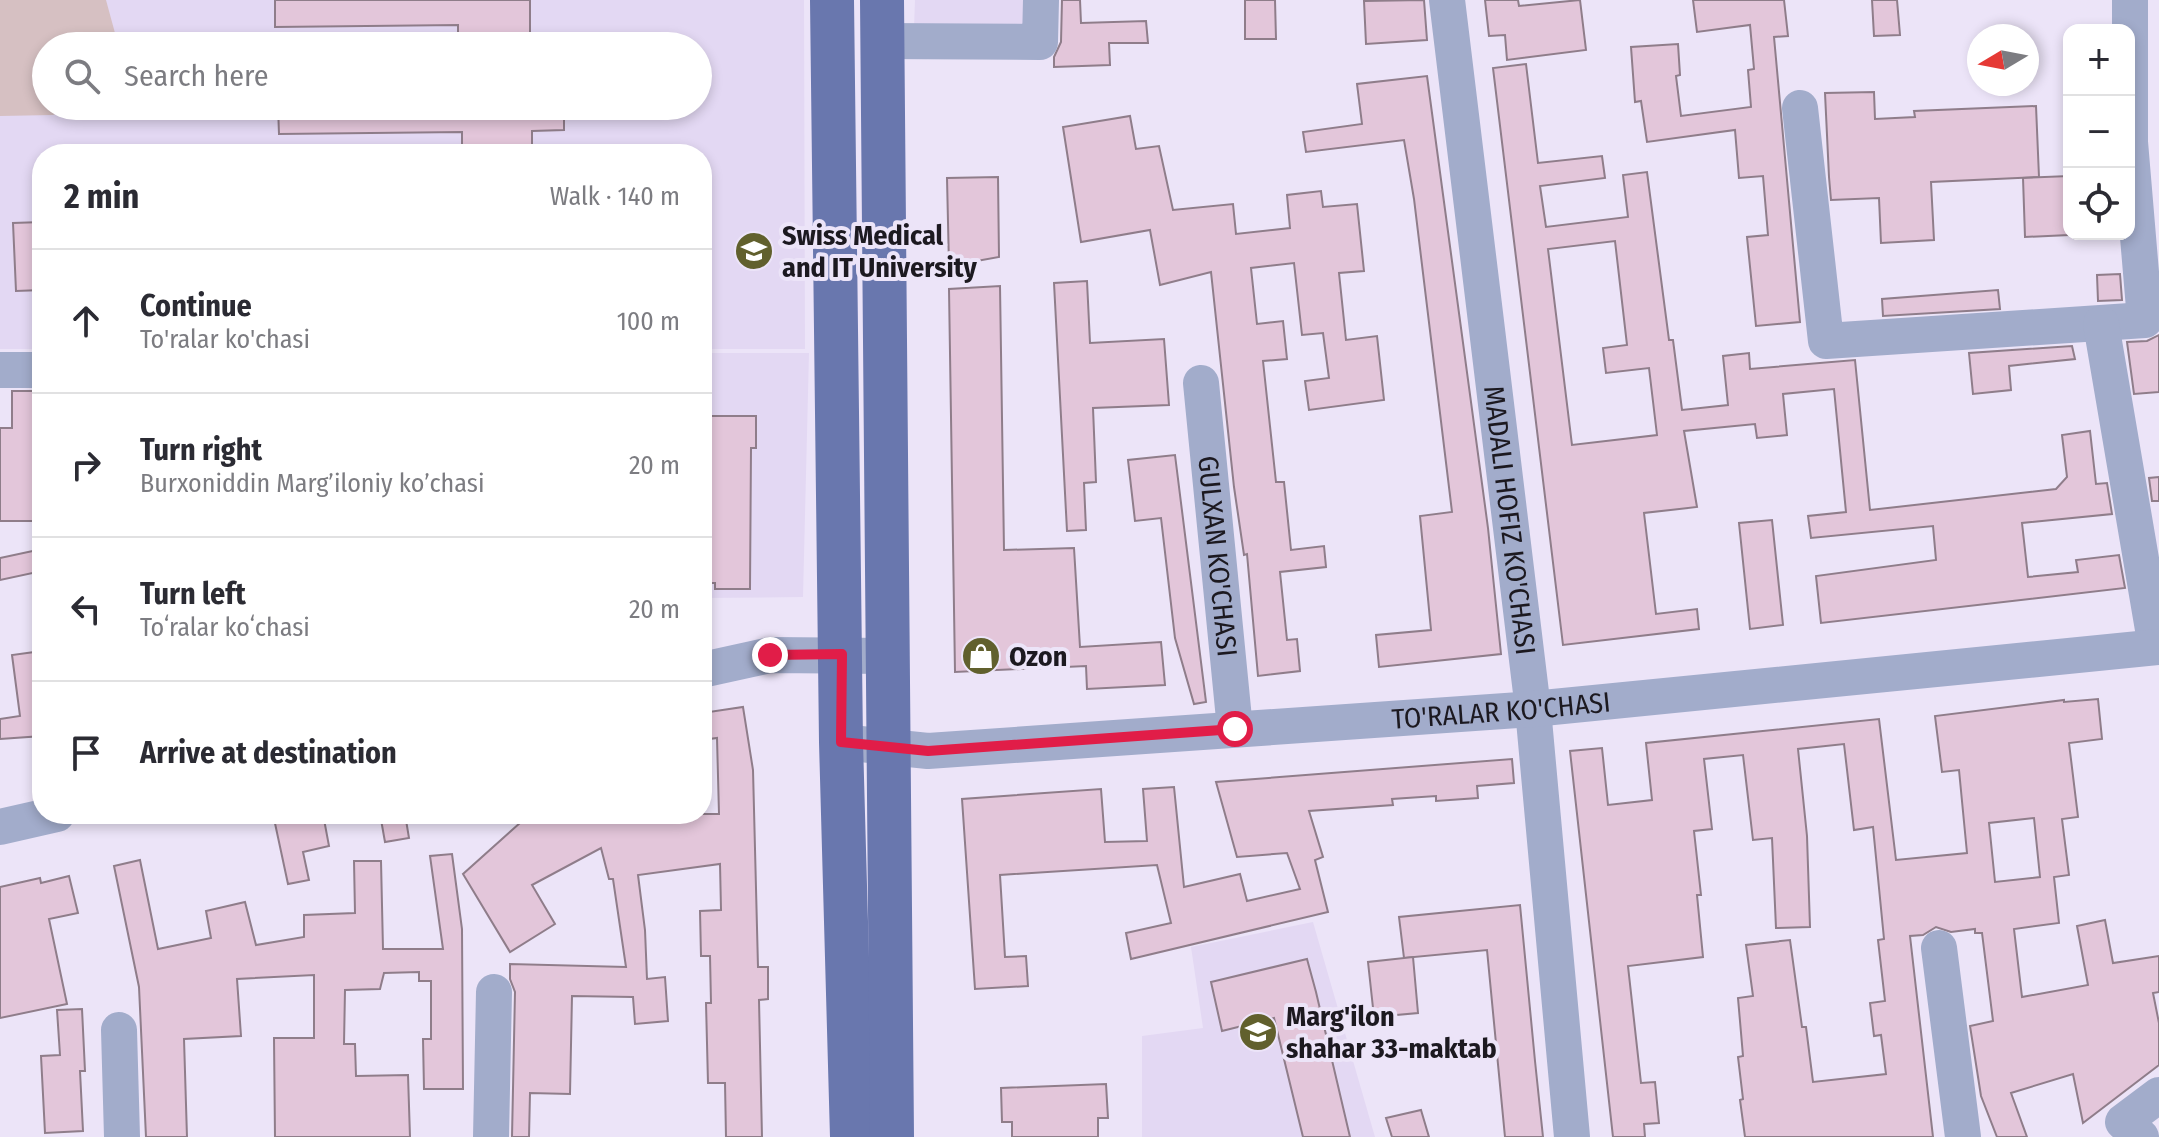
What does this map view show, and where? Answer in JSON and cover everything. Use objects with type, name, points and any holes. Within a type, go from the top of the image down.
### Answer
[{"type":"main road","points":[[832,0],[841,742],[852,1137]]},
{"type":"main road","points":[[882,21],[892,1137]]},
{"type":"street","points":[[882,21],[1040,42],[1041,0]]},
{"type":"street","name":"MADALI HOFIZ KO'CHASI","points":[[1447,0],[1533,709],[1572,1137]]},
{"type":"street","points":[[1800,108],[1826,341],[2145,320],[2130,142],[2130,0]]},
{"type":"street","points":[[2101,324],[2158,647]]},
{"type":"street","points":[[0,370],[32,370]]},
{"type":"street","name":"GULXAN KO'CHASI","points":[[1201,383],[1235,729]]},
{"type":"street","name":"TO'RALAR KO'CHASI","points":[[841,742],[928,751],[1533,709],[2158,647]]},
{"type":"street","points":[[712,668],[770,655],[888,656]]},
{"type":"street","points":[[0,827],[32,820]]},
{"type":"street","points":[[1939,948],[1963,1137]]},
{"type":"street","points":[[491,1137],[494,992]]},
{"type":"street","points":[[119,1030],[122,1137]]},
{"type":"street","points":[[2123,1132],[2159,1095]]},
{"type":"shaded area","name":"Swiss Medical and IT University","points":[[0,0],[804,0],[805,349],[712,349],[712,144],[32,144],[32,349],[0,349]]},
{"type":"shaded area","points":[[0,0],[106,0],[115,32],[32,32],[32,115],[0,116]]},
{"type":"shaded area","points":[[915,0],[1033,0],[1033,31],[914,28]]},
{"type":"shaded area","points":[[712,353],[809,353],[803,597],[712,598]]},
{"type":"shaded area","name":"Marg'ilon shahar 33-maktab","points":[[1313,922],[1375,1137],[1142,1137],[1142,1036],[1203,1028],[1191,947]]},
{"type":"building","points":[[275,0],[530,0],[530,32],[458,32],[458,25],[275,27]]},
{"type":"building","points":[[1062,0],[1080,0],[1081,23],[1146,21],[1148,43],[1109,43],[1110,65],[1054,67],[1054,57],[1061,42]]},
{"type":"building","points":[[1245,0],[1275,0],[1276,39],[1245,39]]},
{"type":"building","points":[[1424,0],[1427,40],[1366,44],[1364,1]]},
{"type":"building","points":[[1485,0],[1518,0],[1519,6],[1580,0],[1586,50],[1507,60],[1505,35],[1489,36]]},
{"type":"building","points":[[1693,0],[1784,0],[1788,36],[1774,37],[1800,322],[1756,326],[1747,237],[1768,235],[1763,176],[1739,178],[1735,130],[1647,142],[1641,101],[1635,102],[1631,47],[1678,44],[1680,75],[1676,76],[1681,116],[1751,107],[1748,70],[1754,69],[1750,25],[1697,32]]},
{"type":"building","points":[[1872,0],[1897,0],[1900,35],[1874,36]]},
{"type":"building","points":[[1526,64],[1538,163],[1602,156],[1605,178],[1540,186],[1546,227],[1628,217],[1623,175],[1647,172],[1669,340],[1673,340],[1682,410],[1728,405],[1723,356],[1749,353],[1750,369],[1855,360],[1870,510],[2056,489],[2067,477],[2062,435],[2090,431],[2096,484],[2107,483],[2112,514],[2022,523],[2028,577],[2078,572],[2076,560],[2119,555],[2125,588],[1821,623],[1816,576],[1936,560],[1933,526],[1811,538],[1808,516],[1846,512],[1834,389],[1783,394],[1787,435],[1757,438],[1755,424],[1684,431],[1697,507],[1644,513],[1656,614],[1697,609],[1699,629],[1563,645],[1493,68]],"holes":[[[1615,241],[1627,345],[1603,348],[1606,373],[1649,368],[1657,435],[1572,445],[1548,249]]]},
{"type":"building","points":[[1427,76],[1488,528],[1501,654],[1379,667],[1376,635],[1431,630],[1420,516],[1452,512],[1414,199],[1404,140],[1306,152],[1303,132],[1362,124],[1357,84]]},
{"type":"building","points":[[1874,92],[1875,119],[1915,117],[1914,111],[2036,106],[2039,177],[1931,182],[1934,240],[1881,243],[1879,198],[1831,200],[1825,93]]},
{"type":"building","points":[[1130,116],[1136,149],[1159,146],[1173,210],[1233,204],[1236,234],[1290,228],[1287,195],[1321,191],[1323,207],[1357,204],[1364,271],[1339,273],[1346,340],[1377,336],[1384,400],[1309,410],[1305,381],[1329,378],[1323,333],[1302,335],[1294,263],[1251,268],[1257,324],[1283,321],[1287,359],[1263,361],[1276,482],[1284,482],[1291,550],[1324,546],[1326,567],[1280,572],[1287,640],[1297,639],[1300,671],[1258,676],[1247,554],[1244,555],[1234,487],[1211,272],[1160,285],[1150,230],[1081,242],[1063,127]]},
{"type":"building","points":[[278,120],[564,120],[564,130],[532,131],[532,144],[462,144],[462,132],[279,134]]},
{"type":"building","points":[[2063,176],[2063,235],[2025,237],[2023,178]]},
{"type":"building","points":[[998,177],[999,257],[949,266],[947,178]]},
{"type":"building","points":[[32,222],[32,290],[16,291],[13,223]]},
{"type":"building","points":[[2120,274],[2122,300],[2098,301],[2097,275]]},
{"type":"building","points":[[1087,281],[1090,343],[1164,339],[1169,405],[1093,408],[1096,482],[1084,483],[1086,530],[1067,531],[1054,283]]},
{"type":"building","points":[[1000,286],[1004,550],[1074,548],[1080,647],[1161,642],[1165,685],[1087,689],[1086,666],[955,672],[949,289]]},
{"type":"building","points":[[1998,290],[2000,309],[1883,316],[1882,299]]},
{"type":"building","points":[[2159,335],[2159,392],[2134,394],[2127,342],[2147,341]]},
{"type":"building","points":[[2072,346],[2075,359],[2009,366],[2011,390],[1973,394],[1969,353]]},
{"type":"building","points":[[12,391],[32,391],[32,521],[0,521],[0,428],[12,428]]},
{"type":"building","points":[[712,416],[756,416],[756,448],[751,448],[750,589],[715,589],[715,583],[712,583]]},
{"type":"building","points":[[1175,455],[1206,702],[1194,704],[1175,638],[1161,518],[1135,521],[1128,460]]},
{"type":"building","points":[[2159,477],[2159,501],[2152,501],[2149,478]]},
{"type":"building","points":[[1772,520],[1783,625],[1750,629],[1739,523]]},
{"type":"building","points":[[32,551],[32,573],[0,580],[0,558]]},
{"type":"building","points":[[32,652],[32,737],[0,739],[0,719],[20,716],[12,655]]},
{"type":"building","points":[[2098,699],[2102,739],[2069,743],[2078,817],[2062,819],[2069,875],[2054,877],[2059,923],[2014,929],[2022,997],[2088,985],[2077,926],[2105,920],[2113,963],[2159,956],[2159,992],[2153,993],[2159,1023],[2159,1065],[2083,1123],[2073,1074],[2011,1093],[2027,1137],[1997,1137],[1981,1096],[1970,1026],[1993,1021],[1982,933],[1975,933],[1975,929],[1951,932],[1936,927],[1923,935],[1910,936],[1933,1137],[1745,1137],[1740,1100],[1743,1099],[1738,1057],[1743,1056],[1738,998],[1753,996],[1746,945],[1790,940],[1813,1082],[1886,1074],[1881,1035],[1874,1036],[1870,1003],[1885,1001],[1878,940],[1884,939],[1873,827],[1854,830],[1844,744],[1798,749],[1807,836],[1810,927],[1776,928],[1772,838],[1753,840],[1743,755],[1704,759],[1712,829],[1694,831],[1701,895],[1697,895],[1703,957],[1628,966],[1641,1083],[1655,1082],[1659,1123],[1644,1124],[1645,1137],[1613,1137],[1570,751],[1602,748],[1608,805],[1652,800],[1646,743],[1879,719],[1896,860],[1967,853],[1959,770],[1942,772],[1935,716]],"holes":[[[2034,818],[2040,877],[1995,882],[1989,823]]]},
{"type":"building","points":[[743,707],[753,770],[758,967],[768,967],[768,999],[759,1000],[762,1137],[726,1137],[725,1083],[708,1083],[706,1003],[711,1003],[710,956],[701,956],[700,911],[721,910],[720,864],[638,875],[647,979],[665,977],[668,1021],[635,1024],[633,997],[572,996],[570,1094],[530,1093],[529,1137],[512,1137],[515,992],[510,979],[510,964],[626,967],[613,879],[609,879],[601,848],[532,885],[555,924],[510,952],[463,874],[519,824],[712,824],[712,814],[719,814],[717,738],[712,739],[712,712]]},
{"type":"building","points":[[1512,759],[1514,783],[1477,786],[1478,798],[1436,801],[1436,796],[1392,799],[1393,805],[1309,811],[1323,857],[1315,860],[1328,912],[1131,959],[1126,933],[1171,923],[1157,865],[1000,875],[1005,957],[1026,956],[1028,986],[975,989],[962,799],[1101,789],[1105,842],[1147,841],[1143,789],[1174,787],[1184,887],[1240,874],[1247,901],[1300,889],[1287,853],[1237,857],[1216,782]]},
{"type":"building","points":[[275,824],[325,824],[329,846],[303,852],[309,880],[288,884]]},
{"type":"building","points":[[382,824],[407,824],[409,838],[385,842]]},
{"type":"building","points":[[452,854],[462,929],[463,1089],[424,1089],[423,1039],[431,1039],[431,981],[419,981],[419,972],[384,973],[380,989],[345,990],[344,1044],[355,1044],[356,1076],[408,1075],[410,1137],[275,1137],[274,1038],[314,1038],[314,975],[237,979],[241,1036],[184,1039],[187,1137],[146,1137],[139,987],[114,866],[140,860],[158,949],[211,938],[206,911],[245,902],[256,945],[304,937],[304,915],[355,913],[354,861],[381,861],[383,949],[443,949],[430,856]]},
{"type":"building","points":[[69,876],[78,913],[49,919],[67,1004],[0,1018],[0,887],[40,878],[41,883]]},
{"type":"building","points":[[1520,905],[1543,1137],[1505,1137],[1487,950],[1404,958],[1399,917]]},
{"type":"building","points":[[1413,957],[1418,1013],[1374,1017],[1368,962]]},
{"type":"building","points":[[1307,959],[1350,1137],[1303,1137],[1274,1018],[1222,1031],[1211,982]]},
{"type":"building","points":[[82,1009],[85,1071],[80,1071],[83,1131],[45,1133],[41,1056],[60,1055],[57,1010]]},
{"type":"building","points":[[1106,1084],[1108,1118],[1098,1118],[1098,1137],[1012,1137],[1012,1122],[1002,1122],[1001,1088]]},
{"type":"building","points":[[1421,1110],[1429,1137],[1392,1137],[1386,1118]]},
{"type":"place","name":"Swiss Medical and IT University","points":[[754,251]]},
{"type":"place","name":"Ozon","points":[[981,656]]},
{"type":"place","name":"Marg'ilon shahar 33-maktab","points":[[1258,1032]]},
{"type":"route","points":[[770,655],[842,654],[841,742],[928,751],[1235,729]]}]
